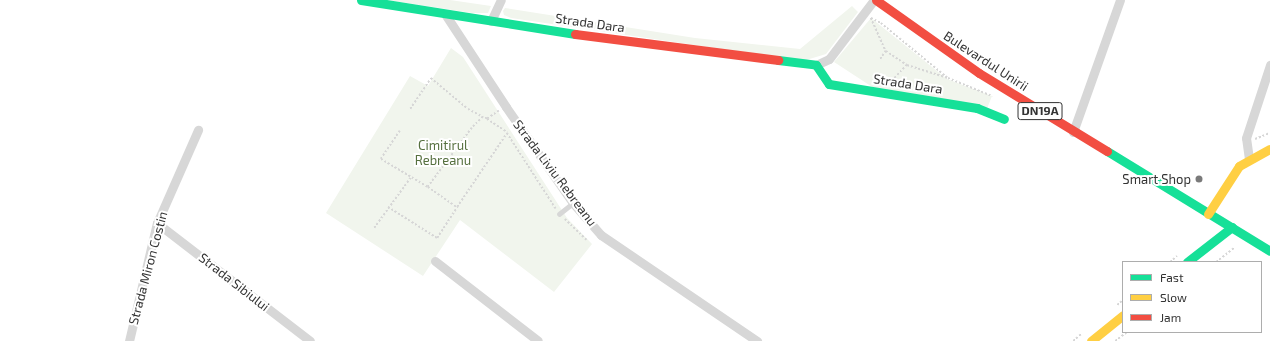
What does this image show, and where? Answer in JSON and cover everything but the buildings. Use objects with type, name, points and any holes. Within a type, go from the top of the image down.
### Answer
[{"type":"main road","name":"Strada Dara","points":[[361,0],[491,21],[816,65],[829,84],[977,108],[1004,119]]},
{"type":"main road","name":"Bulevardul Unirii","points":[[875,0],[955,57],[1073,132],[1270,251]]},
{"type":"main road","points":[[1208,214],[1239,166],[1249,159],[1270,149]]},
{"type":"main road","points":[[1188,261],[1232,227]]},
{"type":"main road","points":[[1091,341],[1122,316]]},
{"type":"street","points":[[491,21],[501,0]]},
{"type":"street","points":[[816,65],[829,59],[875,0]]},
{"type":"street","points":[[1073,132],[1120,0]]},
{"type":"street","name":"Strada Liviu Rebreanu","points":[[445,14],[506,107],[573,203],[601,235],[757,341]]},
{"type":"street","points":[[1249,159],[1246,142],[1270,65]]},
{"type":"street","name":"Strada Miron Costin","points":[[129,341],[157,223],[198,130]]},
{"type":"street","name":"Strada Sibiului","points":[[157,223],[310,341]]},
{"type":"street","points":[[1256,242],[1270,243]]},
{"type":"street","points":[[435,261],[538,341]]},
{"type":"lane","points":[[559,214],[573,203]]},
{"type":"path","points":[[948,78],[881,23],[871,18],[886,51],[907,65],[948,78],[992,96]]},
{"type":"path","points":[[880,60],[886,51]]},
{"type":"path","points":[[889,84],[907,65]]},
{"type":"path","points":[[410,109],[431,78],[468,109],[482,117],[487,118],[507,133],[559,214],[587,240]]},
{"type":"path","points":[[487,118],[506,107]]},
{"type":"path","points":[[428,187],[482,117]]},
{"type":"path","points":[[400,131],[381,159],[428,187],[457,207]]},
{"type":"path","points":[[388,207],[437,238],[507,133]]},
{"type":"path","points":[[1246,142],[1270,133]]},
{"type":"path","points":[[374,228],[411,177]]},
{"type":"path","points":[[1217,261],[1234,248]]},
{"type":"path","points":[[1115,341],[1126,333]]},
{"type":"green space","points":[[387,0],[450,0],[491,6],[488,13],[472,13]]},
{"type":"green space","points":[[852,6],[858,12],[826,54],[803,61],[511,18],[504,15],[503,11],[505,8],[695,38],[800,49]]},
{"type":"green space","points":[[871,18],[947,79],[992,96],[986,111],[880,92],[834,62]]},
{"type":"green space","name":"Cimitirul Rebreanu","points":[[451,48],[463,57],[567,218],[592,244],[554,292],[460,220],[423,276],[326,213],[410,76],[428,86]]},
{"type":"traffic: fast","points":[[361,0],[575,34]]},
{"type":"traffic: fast","points":[[778,60],[816,65],[829,84],[977,108],[1004,119]]},
{"type":"traffic: fast","points":[[1107,151],[1270,251]]},
{"type":"traffic: fast","points":[[1188,261],[1232,227]]},
{"type":"traffic: slow","points":[[1208,214],[1239,166],[1270,149]]},
{"type":"traffic: slow","points":[[1091,341],[1122,316]]},
{"type":"traffic: jam","points":[[876,0],[979,73],[1107,151]]},
{"type":"traffic: jam","points":[[575,34],[778,60]]},
{"type":"place","name":"Smart Shop","points":[[1199,179]]}]
